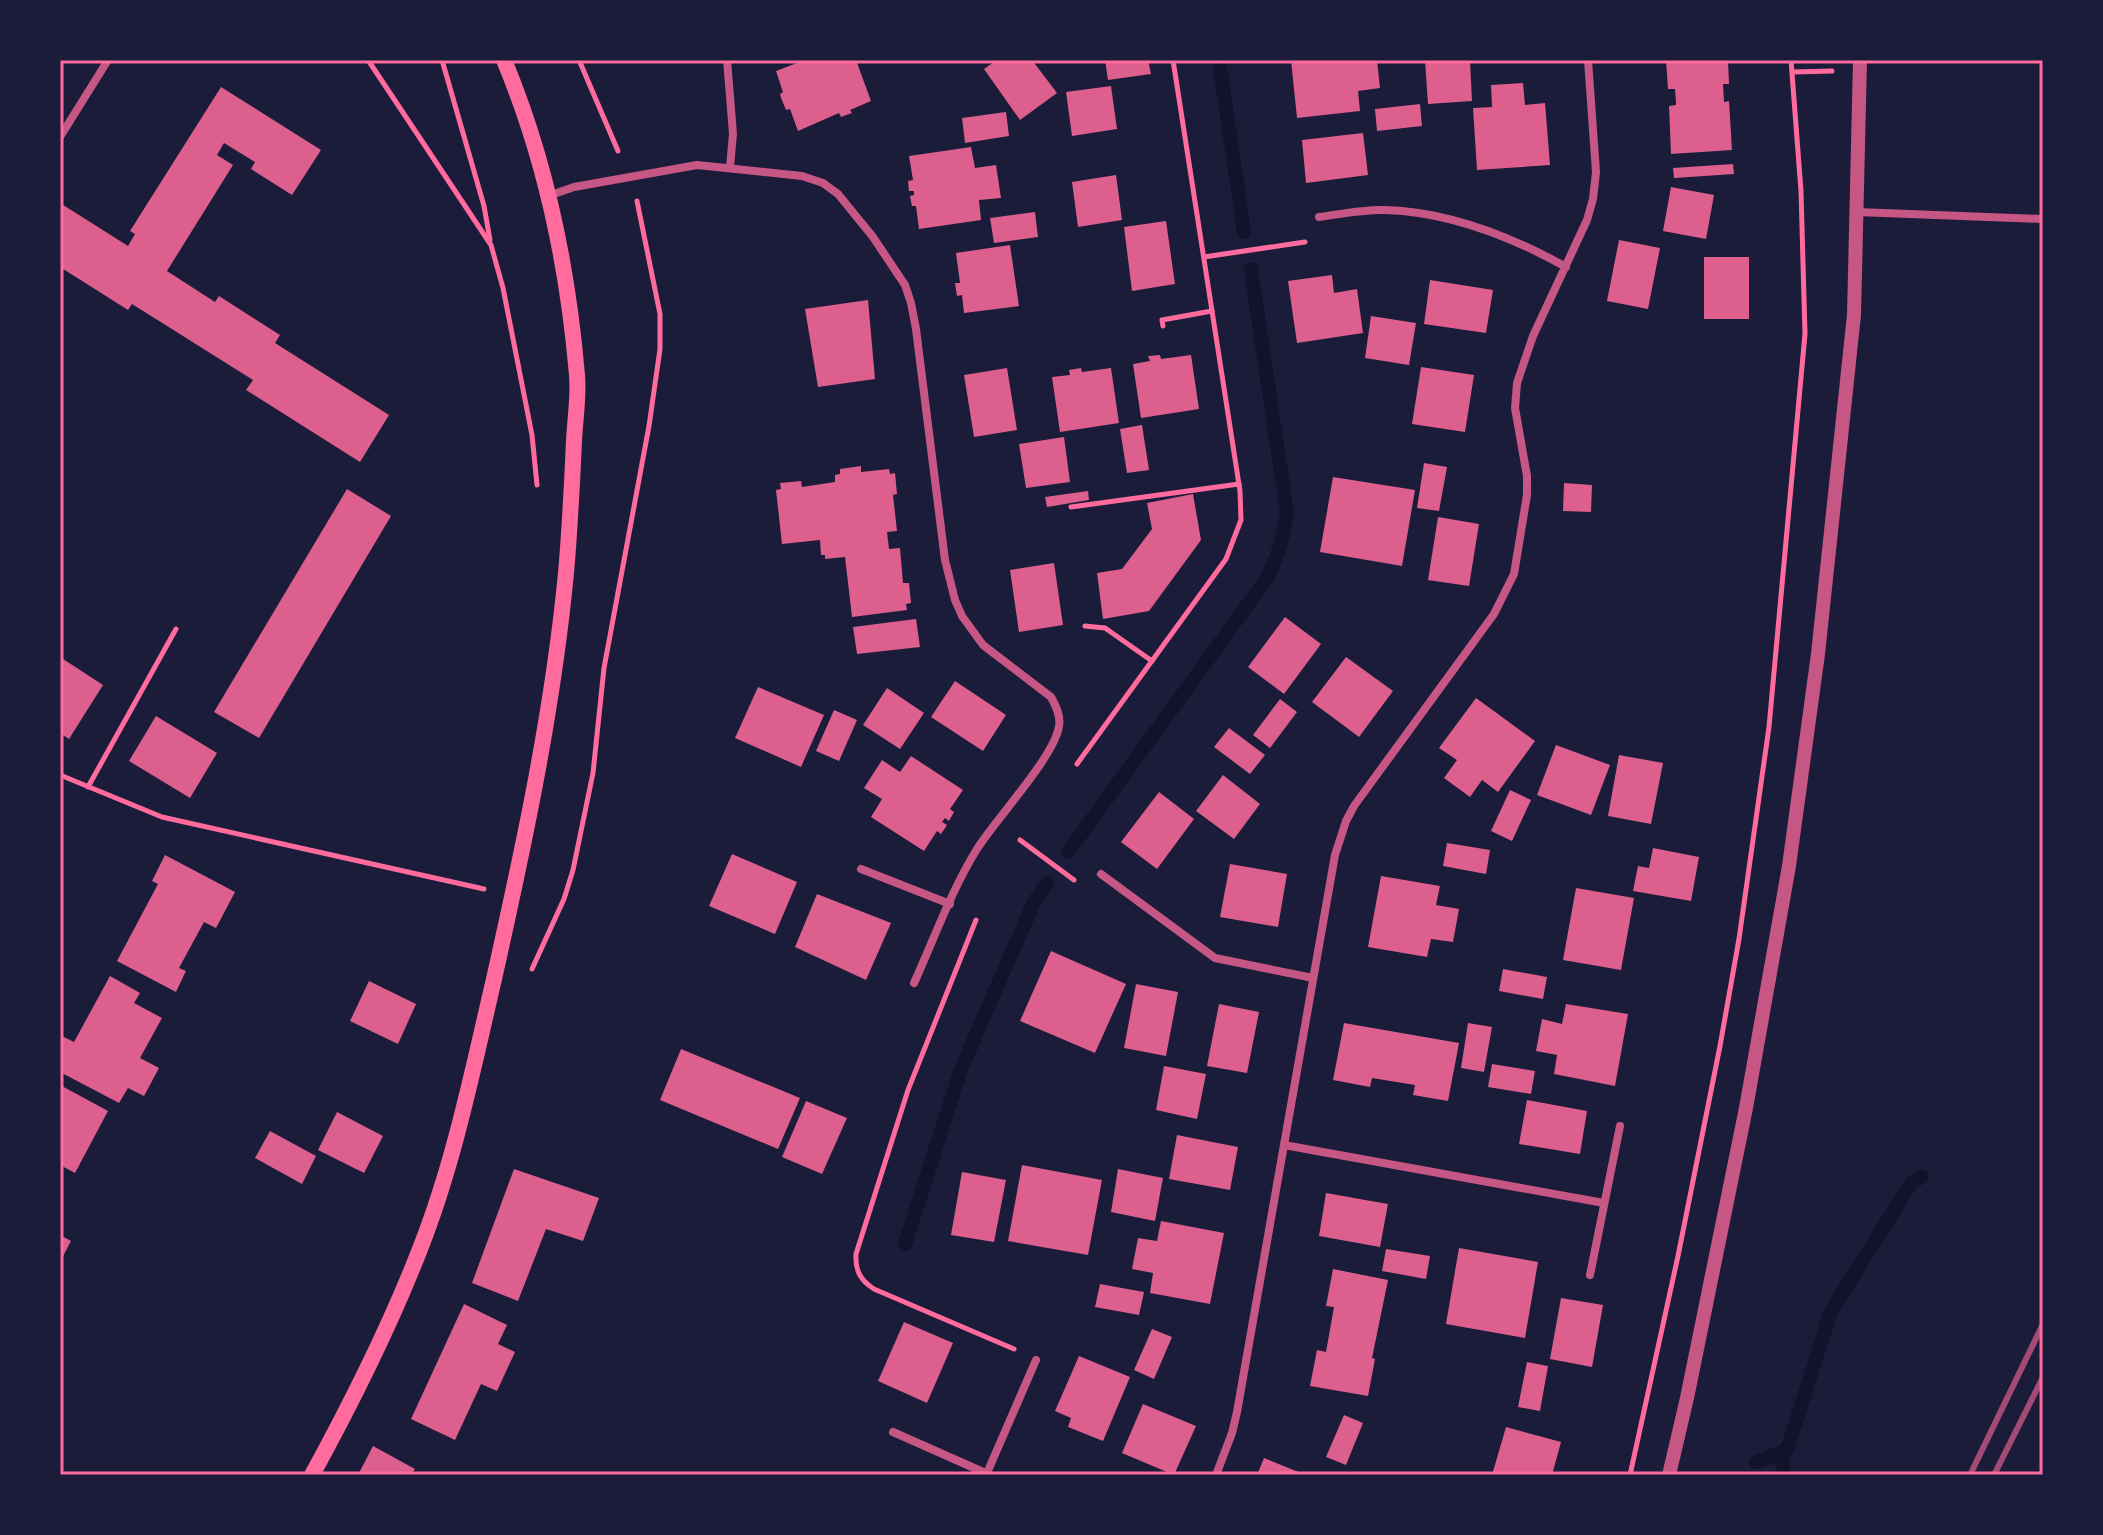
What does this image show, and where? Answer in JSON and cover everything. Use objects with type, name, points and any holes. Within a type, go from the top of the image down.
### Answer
[{"type":"main road","points":[[312,1475],[365,1372],[421,1247],[448,1164],[479,1045],[535,791],[560,634],[578,379],[567,292],[547,196],[520,98],[504,60]]},
{"type":"street","points":[[60,137],[108,60]]},
{"type":"street","points":[[727,60],[733,134],[730,167]]},
{"type":"street","points":[[1216,1475],[1237,1412],[1335,855],[1346,821],[1494,614],[1514,574],[1527,495],[1527,476],[1515,408],[1517,383],[1533,336],[1587,220],[1596,172],[1588,60]]},
{"type":"street","points":[[1669,1475],[1746,1108],[1789,866],[1818,654],[1854,315],[1860,60]]},
{"type":"street","points":[[547,196],[574,187],[697,165],[802,176],[831,188],[873,237],[905,285],[916,329],[945,560],[955,600],[983,645],[1051,697],[1057,707],[1060,725],[1054,739],[978,847],[914,983]]},
{"type":"street","points":[[1319,217],[1383,210],[1427,214],[1479,228],[1566,267]]},
{"type":"street","points":[[1857,212],[2043,219]]},
{"type":"street","points":[[861,869],[950,904]]},
{"type":"street","points":[[1101,874],[1215,958],[1313,978]]},
{"type":"street","points":[[1590,1275],[1620,1126]]},
{"type":"street","points":[[1284,1145],[1604,1203]]},
{"type":"street","points":[[893,1432],[989,1474],[1036,1360]]},
{"type":"path","points":[[368,60],[491,245]]},
{"type":"path","points":[[442,60],[484,206],[503,288],[532,435],[537,492]]},
{"type":"path","points":[[579,60],[614,145]]},
{"type":"path","points":[[1630,1475],[1720,1046],[1739,939],[1769,727],[1805,334],[1801,191],[1791,60]]},
{"type":"path","points":[[1204,257],[1319,240],[1319,217]]},
{"type":"path","points":[[1163,326],[1162,320],[1212,311]]},
{"type":"path","points":[[1071,507],[1239,484]]},
{"type":"path","points":[[1085,626],[1105,628],[1152,661]]},
{"type":"path","points":[[88,787],[176,629]]},
{"type":"path","points":[[60,775],[162,817],[512,896]]},
{"type":"path","points":[[1020,840],[1089,891],[1101,874]]},
{"type":"building","points":[[805,60],[856,60],[871,101],[850,110],[852,113],[841,117],[839,113],[798,131],[790,109],[786,110],[781,98],[783,92],[776,71]]},
{"type":"building","points":[[997,60],[1032,60],[1057,93],[1020,120],[984,69]]},
{"type":"building","points":[[1105,60],[1148,60],[1151,74],[1108,80]]},
{"type":"building","points":[[1291,60],[1377,60],[1380,88],[1358,91],[1360,111],[1297,118]]},
{"type":"building","points":[[1425,60],[1470,60],[1472,101],[1428,104]]},
{"type":"building","points":[[1666,60],[1728,60],[1729,84],[1723,84],[1724,102],[1729,101],[1732,150],[1671,154],[1669,106],[1676,105],[1676,102],[1675,89],[1668,89]]},
{"type":"building","points":[[1523,83],[1525,105],[1545,103],[1550,165],[1477,170],[1473,108],[1492,107],[1491,85]]},
{"type":"building","points":[[1111,86],[1117,129],[1072,136],[1066,92]]},
{"type":"building","points":[[221,87],[321,150],[292,195],[251,169],[255,162],[224,143],[217,155],[233,165],[167,271],[215,302],[219,296],[280,335],[275,343],[389,415],[360,462],[246,390],[253,380],[132,304],[128,310],[60,267],[60,203],[128,246],[135,234],[130,231]]},
{"type":"building","points":[[1420,104],[1422,126],[1377,131],[1375,109]]},
{"type":"building","points":[[1006,112],[1009,136],[965,143],[962,118]]},
{"type":"building","points":[[1363,133],[1368,175],[1306,183],[1302,140]]},
{"type":"building","points":[[971,147],[975,168],[996,165],[1001,198],[979,200],[981,220],[919,229],[916,206],[912,206],[910,196],[914,195],[914,191],[909,191],[908,181],[913,180],[909,156]]},
{"type":"building","points":[[1733,164],[1734,174],[1674,178],[1673,168]]},
{"type":"building","points":[[1116,175],[1122,220],[1078,227],[1072,182]]},
{"type":"building","points":[[1671,187],[1714,195],[1706,239],[1663,231]]},
{"type":"building","points":[[1035,212],[1038,237],[994,243],[990,218]]},
{"type":"building","points":[[1166,221],[1175,284],[1132,291],[1124,227]]},
{"type":"building","points":[[1619,240],[1660,248],[1648,309],[1607,301]]},
{"type":"building","points":[[1010,245],[1019,306],[964,313],[962,295],[957,296],[955,283],[960,283],[956,253]]},
{"type":"building","points":[[1704,257],[1749,257],[1749,319],[1704,319]]},
{"type":"building","points":[[1332,275],[1334,293],[1357,289],[1363,333],[1297,343],[1288,281]]},
{"type":"building","points":[[1430,280],[1493,290],[1486,333],[1424,324]]},
{"type":"building","points":[[868,300],[875,379],[818,387],[805,309]]},
{"type":"building","points":[[1371,316],[1416,323],[1409,365],[1365,358]]},
{"type":"building","points":[[1160,355],[1161,359],[1191,355],[1199,409],[1141,418],[1133,364],[1150,361],[1148,356]]},
{"type":"building","points":[[1421,367],[1474,375],[1465,432],[1412,424]]},
{"type":"building","points":[[1007,368],[1017,430],[974,437],[964,375]]},
{"type":"building","points":[[1081,368],[1082,372],[1111,368],[1119,423],[1060,432],[1052,377],[1070,375],[1069,370]]},
{"type":"building","points":[[1142,425],[1149,470],[1127,473],[1120,429]]},
{"type":"building","points":[[1064,437],[1070,482],[1026,488],[1019,444]]},
{"type":"building","points":[[1424,463],[1447,467],[1439,511],[1417,508]]},
{"type":"building","points":[[861,466],[861,472],[889,469],[890,474],[895,473],[897,494],[893,495],[897,531],[887,532],[889,549],[900,548],[903,583],[909,583],[911,603],[906,604],[907,610],[852,617],[845,557],[825,559],[825,555],[821,555],[820,540],[782,544],[776,490],[781,489],[780,483],[801,481],[802,487],[835,482],[835,475],[840,474],[840,469]]},
{"type":"building","points":[[1333,477],[1415,490],[1402,566],[1320,552]]},
{"type":"building","points":[[1564,483],[1592,485],[1591,512],[1563,511]]},
{"type":"building","points":[[347,489],[391,516],[259,738],[214,712]]},
{"type":"building","points":[[1088,491],[1089,500],[1047,507],[1045,497]]},
{"type":"building","points":[[1193,494],[1201,540],[1149,611],[1103,619],[1097,573],[1122,569],[1152,529],[1147,503]]},
{"type":"building","points":[[1438,517],[1479,524],[1469,586],[1428,580]]},
{"type":"building","points":[[1054,563],[1063,625],[1019,632],[1010,570]]},
{"type":"building","points":[[1285,617],[1321,644],[1284,694],[1248,667]]},
{"type":"building","points":[[916,619],[920,647],[857,654],[853,627]]},
{"type":"building","points":[[60,657],[103,685],[69,739],[60,733]]},
{"type":"building","points":[[1346,657],[1393,691],[1359,737],[1312,702]]},
{"type":"building","points":[[955,681],[1006,715],[983,751],[931,717]]},
{"type":"building","points":[[758,687],[824,715],[801,767],[735,738]]},
{"type":"building","points":[[887,688],[924,713],[900,749],[863,725]]},
{"type":"building","points":[[1476,698],[1535,741],[1498,792],[1482,780],[1470,797],[1444,778],[1457,760],[1439,748]]},
{"type":"building","points":[[1280,699],[1297,712],[1270,748],[1253,735]]},
{"type":"building","points":[[834,710],[857,720],[839,761],[816,751]]},
{"type":"building","points":[[156,716],[217,753],[190,798],[129,761]]},
{"type":"building","points":[[1229,728],[1265,755],[1250,774],[1214,747]]},
{"type":"building","points":[[1556,745],[1610,765],[1591,815],[1537,795]]},
{"type":"building","points":[[1619,755],[1663,763],[1651,824],[1608,816]]},
{"type":"building","points":[[911,756],[963,790],[950,809],[954,812],[949,821],[945,818],[942,822],[947,825],[941,834],[937,831],[924,851],[871,817],[882,799],[864,788],[882,760],[900,772]]},
{"type":"building","points":[[1223,775],[1260,804],[1234,839],[1196,811]]},
{"type":"building","points":[[1510,790],[1531,800],[1512,841],[1491,831]]},
{"type":"building","points":[[1159,792],[1194,819],[1157,869],[1121,842]]},
{"type":"building","points":[[1447,843],[1490,850],[1486,874],[1443,866]]},
{"type":"building","points":[[1653,848],[1699,857],[1691,901],[1633,891],[1638,866],[1649,868]]},
{"type":"building","points":[[732,854],[797,882],[775,934],[709,906]]},
{"type":"building","points":[[165,855],[235,892],[216,928],[204,922],[179,968],[186,971],[176,992],[117,961],[158,884],[152,881]]},
{"type":"building","points":[[1230,864],[1287,874],[1278,927],[1220,917]]},
{"type":"building","points":[[1381,876],[1440,886],[1436,905],[1459,909],[1453,942],[1431,939],[1427,957],[1368,947]]},
{"type":"building","points":[[1576,888],[1634,898],[1621,970],[1563,960]]},
{"type":"building","points":[[817,894],[891,923],[866,980],[795,947]]},
{"type":"building","points":[[1051,951],[1126,984],[1095,1053],[1020,1021]]},
{"type":"building","points":[[1503,969],[1547,977],[1543,999],[1499,991]]},
{"type":"building","points":[[110,976],[140,993],[134,1003],[162,1018],[140,1058],[159,1068],[144,1096],[128,1088],[119,1103],[60,1072],[60,1035],[74,1042]]},
{"type":"building","points":[[369,981],[416,1004],[398,1044],[350,1021]]},
{"type":"building","points":[[1136,984],[1178,992],[1166,1056],[1124,1048]]},
{"type":"building","points":[[1219,1004],[1259,1012],[1247,1073],[1207,1066]]},
{"type":"building","points":[[1566,1004],[1628,1014],[1615,1086],[1554,1074],[1557,1055],[1536,1051],[1542,1019],[1562,1024]]},
{"type":"building","points":[[1344,1023],[1459,1043],[1448,1101],[1413,1095],[1415,1085],[1372,1078],[1370,1087],[1333,1080]]},
{"type":"building","points":[[1468,1023],[1492,1027],[1484,1072],[1461,1068]]},
{"type":"building","points":[[681,1049],[800,1098],[778,1149],[660,1100]]},
{"type":"building","points":[[1492,1064],[1535,1071],[1531,1094],[1488,1087]]},
{"type":"building","points":[[1164,1066],[1206,1074],[1197,1119],[1156,1110]]},
{"type":"building","points":[[60,1085],[108,1111],[75,1173],[60,1165]]},
{"type":"building","points":[[1527,1100],[1587,1111],[1580,1154],[1519,1144]]},
{"type":"building","points":[[806,1101],[847,1118],[822,1174],[782,1157]]},
{"type":"building","points":[[337,1112],[383,1136],[364,1173],[318,1150]]},
{"type":"building","points":[[270,1131],[316,1156],[302,1184],[255,1158]]},
{"type":"building","points":[[1177,1135],[1238,1147],[1230,1190],[1169,1179]]},
{"type":"building","points":[[1022,1165],[1102,1180],[1088,1255],[1008,1241]]},
{"type":"building","points":[[514,1169],[599,1198],[583,1241],[546,1229],[518,1301],[472,1283]]},
{"type":"building","points":[[1118,1169],[1163,1178],[1155,1221],[1111,1212]]},
{"type":"building","points":[[962,1172],[1006,1180],[994,1242],[951,1235]]},
{"type":"building","points":[[1326,1193],[1388,1204],[1380,1247],[1319,1236]]},
{"type":"building","points":[[1161,1221],[1224,1233],[1210,1304],[1150,1293],[1153,1273],[1132,1269],[1138,1238],[1157,1241]]},
{"type":"building","points":[[60,1235],[71,1241],[60,1262]]},
{"type":"building","points":[[1459,1248],[1538,1262],[1525,1338],[1446,1324]]},
{"type":"building","points":[[1386,1249],[1430,1256],[1426,1279],[1382,1271]]},
{"type":"building","points":[[1333,1269],[1388,1280],[1372,1358],[1375,1359],[1368,1396],[1310,1386],[1317,1350],[1326,1352],[1334,1307],[1326,1306]]},
{"type":"building","points":[[1100,1284],[1144,1292],[1139,1315],[1095,1307]]},
{"type":"building","points":[[1561,1298],[1603,1305],[1592,1367],[1550,1359]]},
{"type":"building","points":[[464,1304],[507,1325],[498,1344],[515,1352],[497,1391],[481,1384],[455,1440],[411,1419]]},
{"type":"building","points":[[904,1322],[953,1343],[927,1403],[878,1381]]},
{"type":"building","points":[[1152,1329],[1172,1337],[1154,1379],[1134,1370]]},
{"type":"building","points":[[1079,1356],[1130,1377],[1103,1441],[1068,1427],[1071,1418],[1055,1411]]},
{"type":"building","points":[[1527,1362],[1548,1366],[1540,1411],[1518,1407]]},
{"type":"building","points":[[1143,1404],[1196,1426],[1174,1475],[1122,1453]]},
{"type":"building","points":[[1344,1415],[1363,1423],[1346,1465],[1326,1457]]},
{"type":"building","points":[[1506,1427],[1561,1442],[1552,1475],[1492,1475]]},
{"type":"building","points":[[373,1446],[415,1469],[411,1475],[358,1475]]},
{"type":"building","points":[[1264,1458],[1306,1475],[1257,1475]]},
{"type":"waterway","points":[[1219,60],[1244,232]]},
{"type":"waterway","points":[[1068,852],[1267,578],[1280,546],[1287,513],[1251,269]]},
{"type":"waterway","points":[[905,1244],[961,1069],[1034,902],[1047,883]]},
{"type":"waterway","points":[[1756,1462],[1787,1450],[1831,1311],[1912,1182],[1922,1177]]},
{"type":"waterway","points":[[1781,1453],[1784,1475]]},
{"type":"railway","points":[[1970,1475],[2043,1324]]},
{"type":"railway","points":[[1994,1475],[2043,1377]]}]
